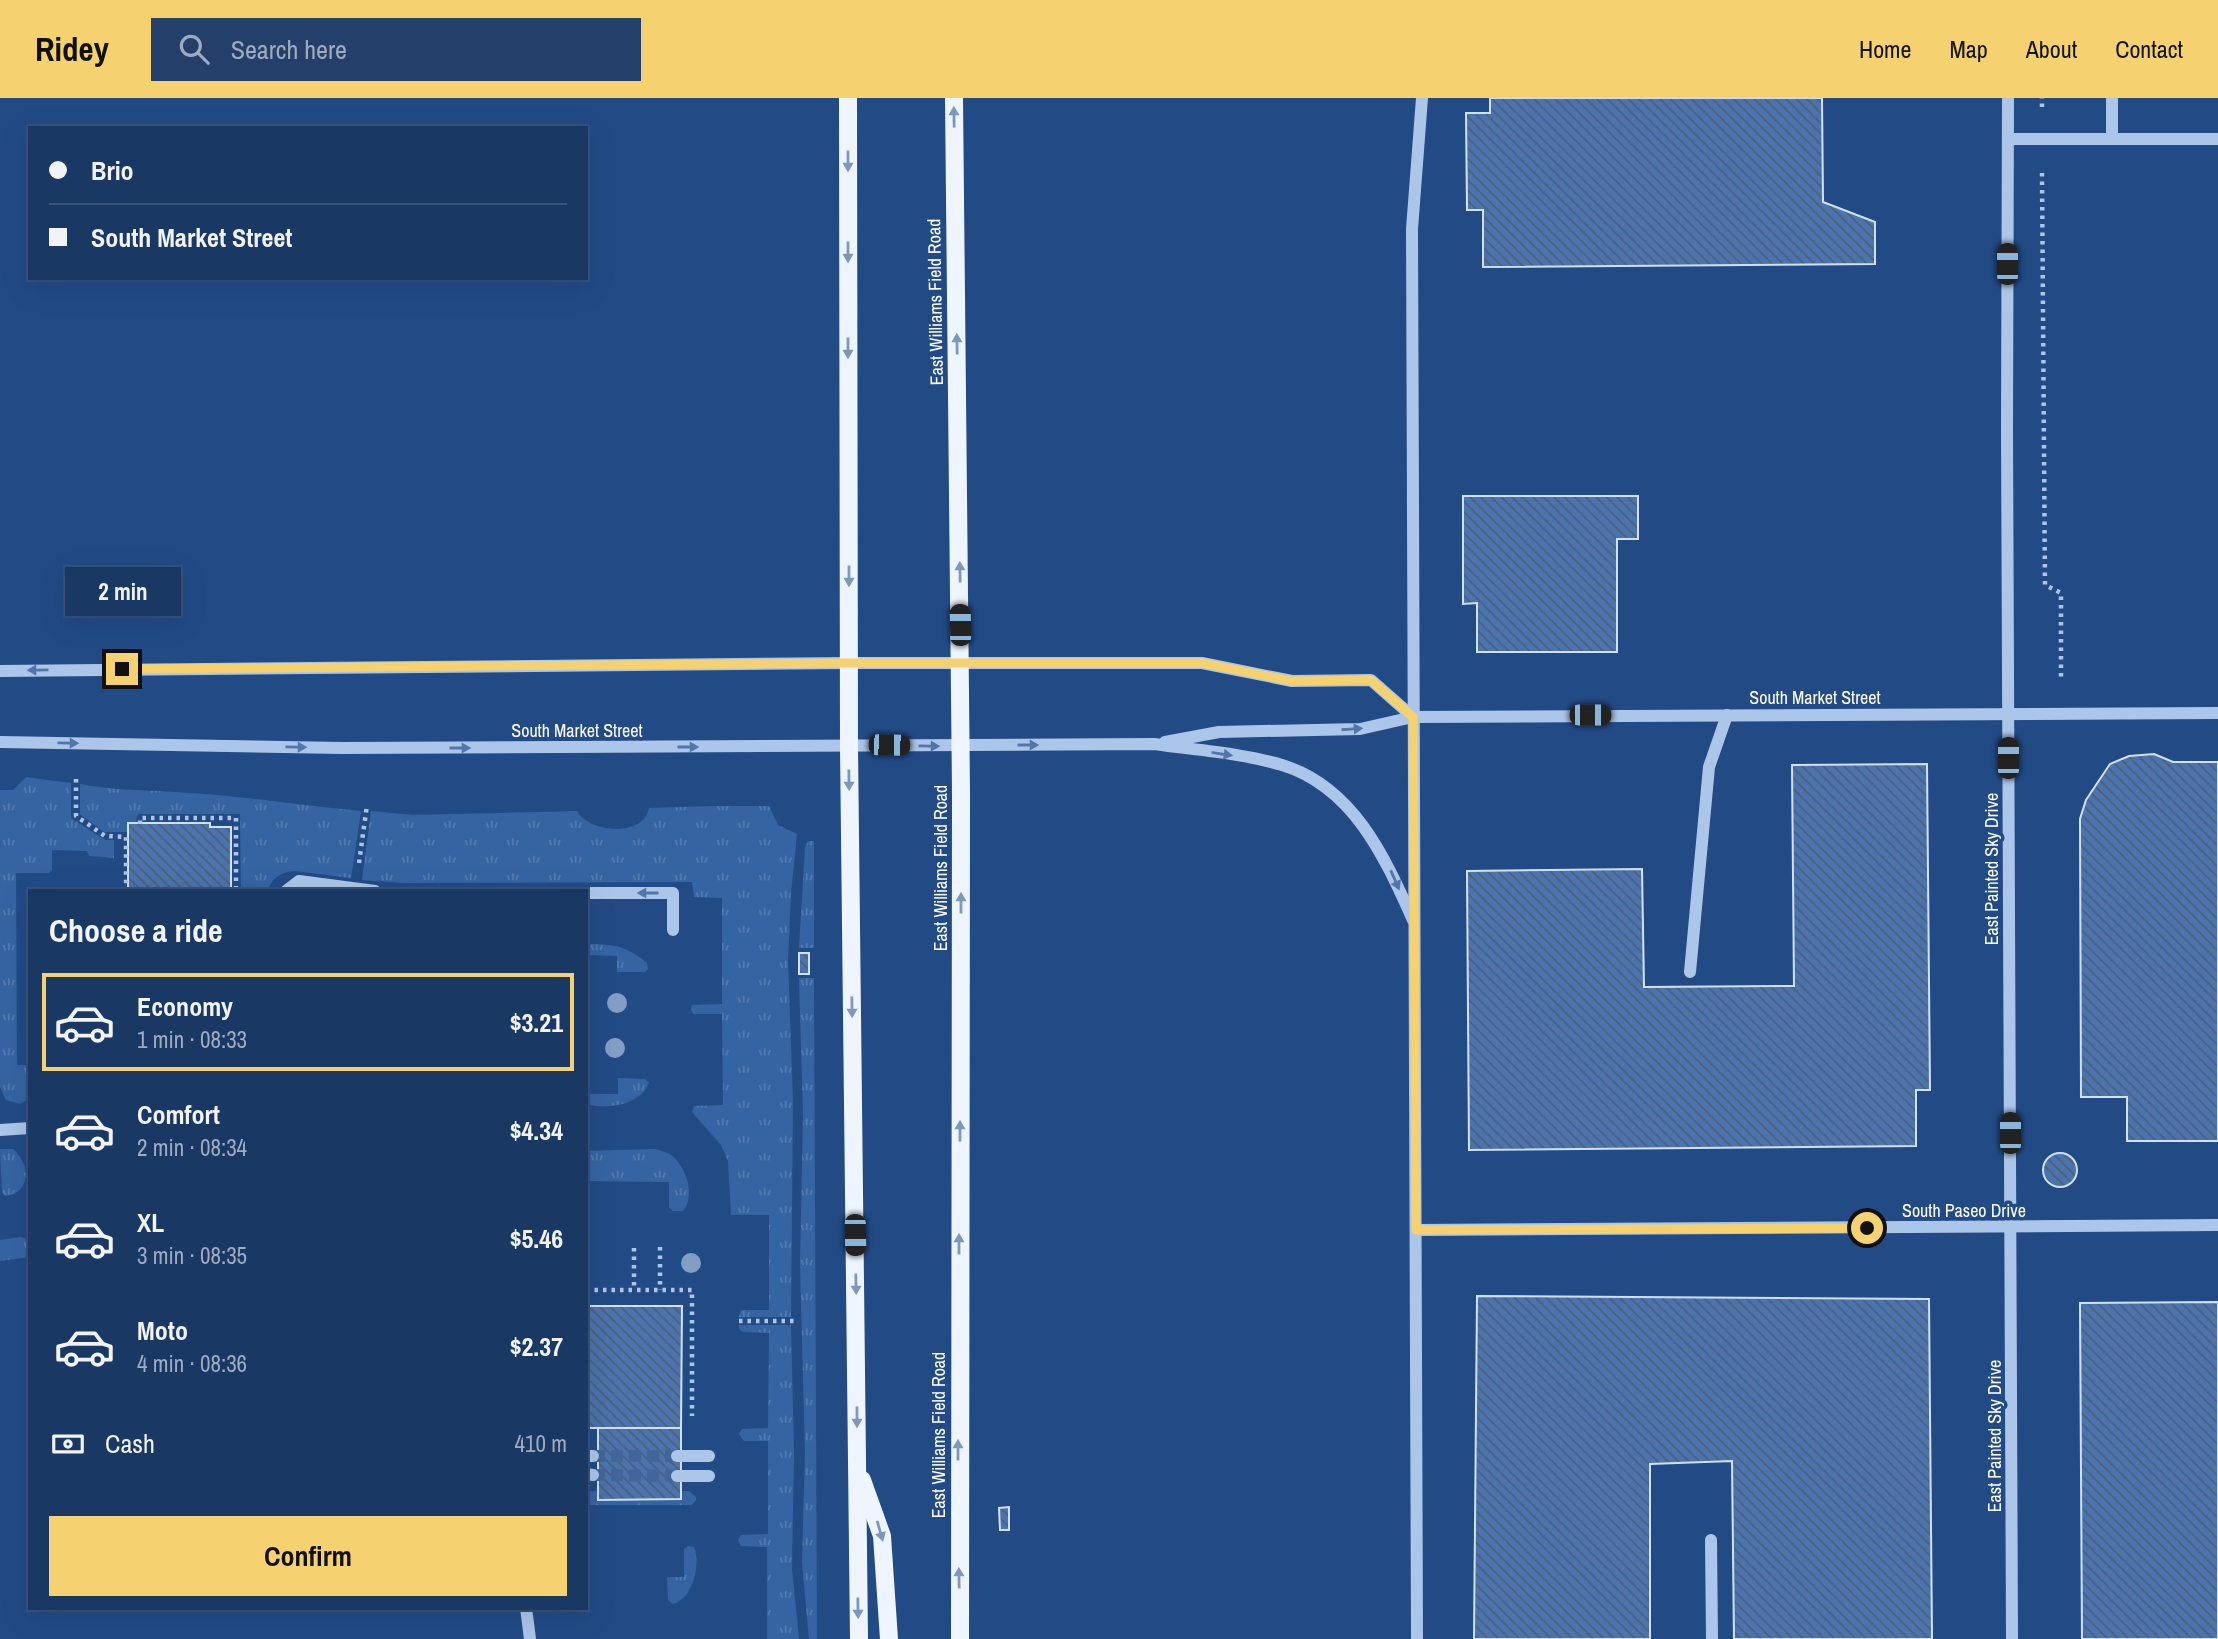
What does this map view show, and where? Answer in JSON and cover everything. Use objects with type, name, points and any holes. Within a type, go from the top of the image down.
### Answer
[{"type":"main road","points":[[848,98],[849,746],[859,1639]]},
{"type":"main road","name":"East Williams Field Road","points":[[954,98],[961,664],[960,1639]]},
{"type":"main road","points":[[857,1466],[883,1536],[889,1639]]},
{"type":"street","points":[[1417,1639],[1412,229],[1422,98]]},
{"type":"street","name":"East Painted Sky Drive","points":[[2008,98],[2012,1639]]},
{"type":"street","points":[[2112,98],[2112,139]]},
{"type":"street","points":[[2008,139],[2218,139]]},
{"type":"street","points":[[0,671],[849,663],[1202,663],[1292,681],[1371,680],[1413,717]]},
{"type":"street","name":"South Market Street","points":[[0,742],[342,748],[960,747],[1154,744],[1219,732],[1360,729],[1413,717],[2218,712]]},
{"type":"street","points":[[1690,972],[1709,767],[1727,715]]},
{"type":"street","name":"South Market Street","points":[[1154,744],[1283,765],[1320,782],[1353,812],[1370,834],[1416,927]]},
{"type":"street","points":[[289,889],[299,881],[360,889]]},
{"type":"street","points":[[588,893],[673,893],[673,930]]},
{"type":"street","points":[[0,1130],[28,1128]]},
{"type":"street","name":"South Paseo Drive","points":[[1416,1230],[2218,1225]]},
{"type":"street","points":[[677,1456],[709,1456]]},
{"type":"street","points":[[677,1476],[709,1476]]},
{"type":"street","points":[[1711,1540],[1712,1639]]},
{"type":"street","points":[[526,1610],[530,1639]]},
{"type":"path","points":[[2042,98],[2042,107]]},
{"type":"path","points":[[2042,173],[2045,585],[2061,593],[2061,680]]},
{"type":"path","points":[[76,779],[76,816],[105,836],[126,837],[126,889]]},
{"type":"path","points":[[359,864],[367,805]]},
{"type":"path","points":[[140,824],[140,818],[236,818],[236,889]]},
{"type":"path","points":[[660,1247],[660,1290]]},
{"type":"path","points":[[634,1248],[634,1290]]},
{"type":"path","points":[[588,1290],[692,1290],[692,1416]]},
{"type":"path","points":[[739,1321],[797,1321]]},
{"type":"green space","points":[[26,777],[71,783],[71,818],[105,840],[114,840],[114,858],[89,856],[87,851],[52,850],[52,870],[49,873],[16,873],[17,1065],[28,1065],[28,1099],[20,1104],[6,1100],[0,1087],[0,790],[13,790]]},
{"type":"green space","points":[[80,784],[231,796],[361,811],[351,878],[295,871],[282,874],[268,889],[241,889],[240,814],[138,814],[135,824],[128,832],[104,832],[80,814]]},
{"type":"green space","points":[[769,806],[778,825],[797,834],[788,960],[793,1102],[791,1317],[739,1317],[741,1310],[769,1310],[769,1215],[731,1215],[728,1161],[721,1145],[692,1112],[694,1106],[723,1105],[722,1014],[693,1014],[691,1009],[692,1005],[722,1004],[722,898],[694,897],[692,882],[403,883],[362,880],[371,811],[413,815],[577,811],[593,824],[616,829],[637,824],[645,818],[649,808]]},
{"type":"green space","points":[[808,841],[814,841],[814,948],[799,948],[805,848]]},
{"type":"green space","points":[[588,946],[614,946],[627,950],[647,963],[648,969],[645,972],[617,972],[617,956],[590,955]]},
{"type":"green space","points":[[799,978],[814,978],[817,1639],[809,1639],[802,1563],[805,1454],[800,1264],[803,1114]]},
{"type":"green space","points":[[618,1078],[645,1079],[649,1082],[645,1090],[631,1101],[613,1106],[588,1104],[590,1094],[618,1094]]},
{"type":"green space","points":[[0,1149],[13,1149],[19,1155],[26,1176],[20,1189],[6,1196],[2,1193]]},
{"type":"green space","points":[[655,1149],[671,1155],[681,1166],[688,1182],[687,1205],[683,1211],[673,1211],[669,1207],[669,1182],[588,1181],[588,1151]]},
{"type":"green space","points":[[21,1237],[28,1239],[28,1257],[0,1261],[0,1240]]},
{"type":"green space","points":[[739,1325],[791,1325],[794,1453],[792,1569],[799,1639],[767,1639],[767,1547],[741,1546],[738,1540],[741,1535],[768,1534],[768,1441],[744,1441],[739,1434],[742,1429],[768,1428],[769,1333],[743,1332]]},
{"type":"green space","points":[[588,1491],[689,1491],[696,1497],[692,1505],[588,1505]]},
{"type":"green space","points":[[688,1546],[694,1547],[696,1554],[694,1580],[686,1595],[673,1604],[668,1600],[667,1577],[684,1577],[684,1549]]},
{"type":"building","points":[[1490,98],[1822,98],[1823,202],[1875,222],[1875,264],[1483,267],[1483,210],[1467,210],[1466,113],[1490,113]]},
{"type":"building","points":[[1463,496],[1638,496],[1638,539],[1617,539],[1617,652],[1477,652],[1477,603],[1463,604]]},
{"type":"building","points":[[2154,754],[2173,762],[2218,762],[2218,1141],[2127,1141],[2127,1097],[2081,1097],[2080,819],[2086,800],[2110,764],[2129,756]]},
{"type":"building","points":[[1927,764],[1930,1090],[1916,1090],[1916,1146],[1469,1150],[1467,871],[1642,869],[1644,987],[1794,986],[1792,765]]},
{"type":"building","points":[[128,823],[210,823],[210,827],[231,827],[231,889],[128,889]]},
{"type":"building","points":[[799,953],[809,953],[809,974],[799,974]]},
{"type":"building","points":[[2060,1153],[2072,1158],[2077,1170],[2072,1182],[2060,1187],[2048,1182],[2043,1170],[2048,1158]]},
{"type":"building","points":[[1477,1296],[1929,1299],[1932,1639],[1734,1639],[1732,1461],[1650,1464],[1650,1639],[1474,1639]]},
{"type":"building","points":[[2218,1302],[2218,1639],[2082,1639],[2080,1303]]},
{"type":"building","points":[[588,1306],[682,1306],[681,1428],[588,1428]]},
{"type":"building","points":[[598,1428],[681,1428],[681,1499],[598,1500]]},
{"type":"building","points":[[1009,1507],[1009,1530],[1000,1530],[999,1508]]},
{"type":"tunnel","points":[[593,1456],[677,1456]]},
{"type":"tunnel","points":[[593,1475],[677,1476]]},
{"type":"route","points":[[122,669],[1202,663],[1292,681],[1371,680],[1413,717],[1416,1230],[1867,1228]]}]
